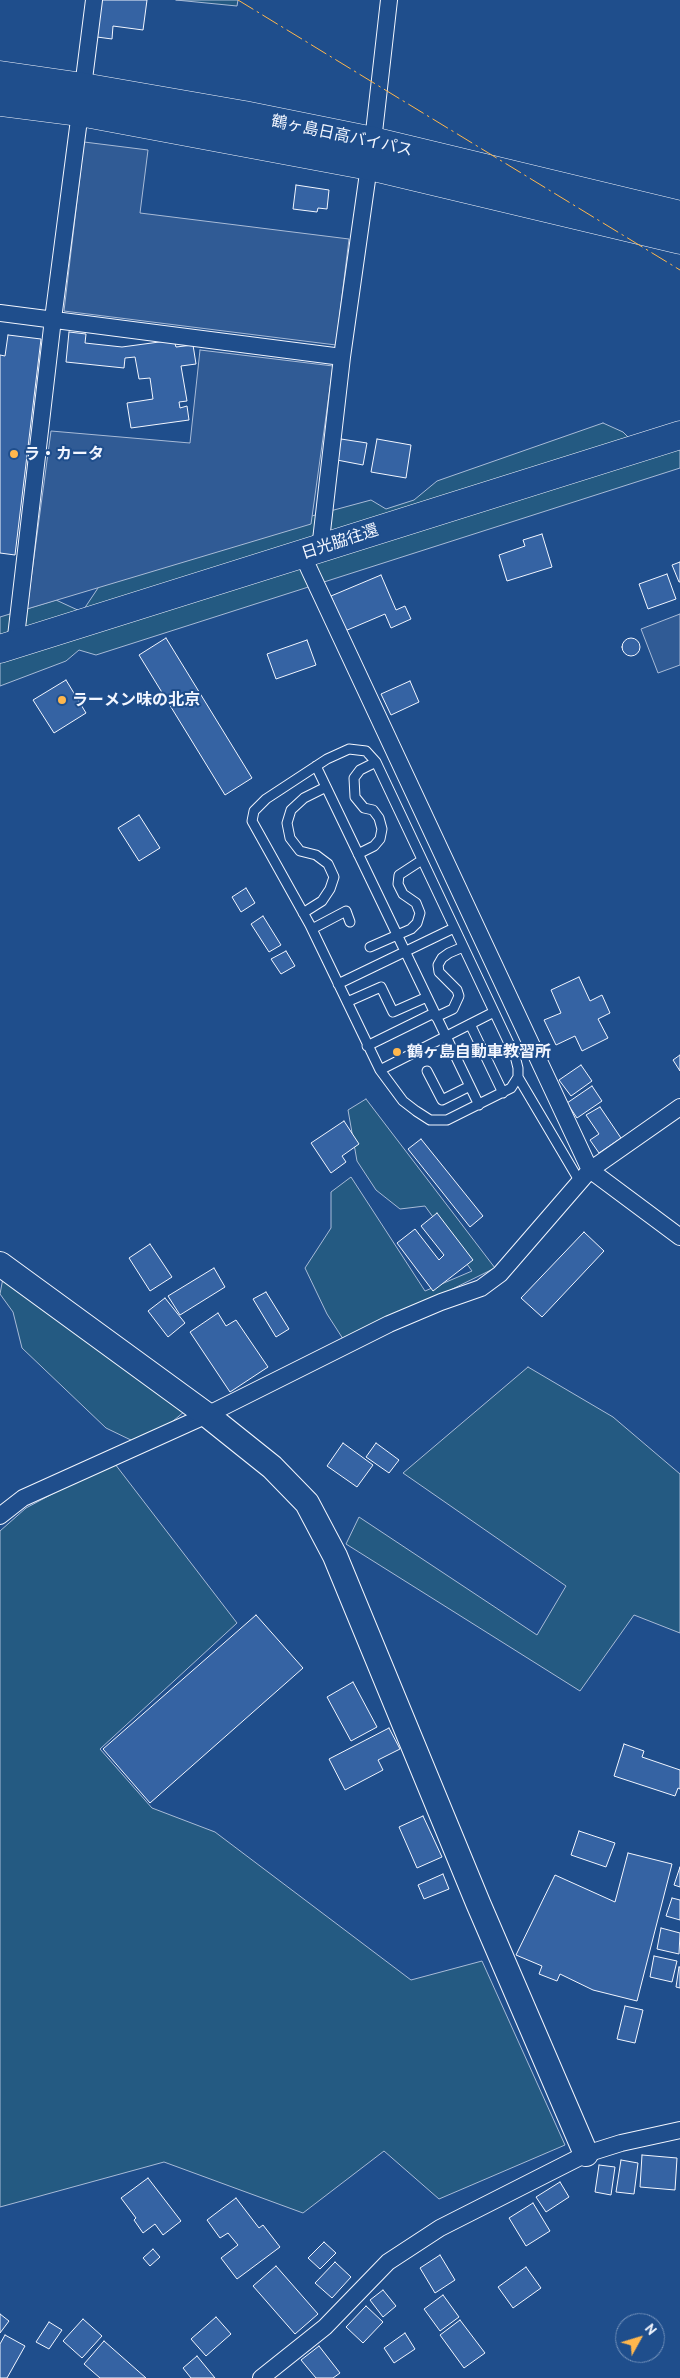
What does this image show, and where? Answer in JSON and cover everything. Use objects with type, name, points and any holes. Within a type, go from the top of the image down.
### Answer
[{"type":"highway","name":"鶴ヶ島日高バイパス","points":[[0,75],[81,99]]},
{"type":"highway","name":"鶴ヶ島日高バイパス","points":[[0,102],[81,99],[244,115],[371,153],[680,240]]},
{"type":"highway","name":"鶴ヶ島日高バイパス","points":[[371,153],[680,215]]},
{"type":"highway","name":"日光脇往還","points":[[7,647],[680,435]]},
{"type":"street","points":[[7,647],[53,319],[94,0]]},
{"type":"street","points":[[389,0],[371,153],[342,357],[311,551],[585,1176],[680,1237]]},
{"type":"street","points":[[0,313],[342,357]]},
{"type":"street","points":[[0,1516],[23,1498],[207,1415],[389,1324],[441,1302],[481,1288],[500,1274],[585,1176],[680,1107]]},
{"type":"street","points":[[0,1264],[207,1415],[272,1467],[307,1503],[335,1556],[478,1903],[586,2154]]},
{"type":"street","points":[[261,2378],[325,2327],[388,2262],[440,2228],[586,2154],[621,2143],[680,2130]]},
{"type":"lane","points":[[518,1077],[512,1088],[447,1120],[430,1120],[403,1101],[380,1070],[367,1046],[312,929],[252,821],[254,811],[266,799],[316,766],[349,749],[366,751],[376,762],[515,1056],[518,1077],[585,1176]]},
{"type":"lane","points":[[358,854],[374,846],[380,839],[382,829],[379,818],[373,810],[364,808],[356,797],[354,778],[360,770],[376,762]]},
{"type":"lane","points":[[316,766],[479,1105]]},
{"type":"lane","points":[[303,913],[322,901],[330,889],[334,877],[328,864],[316,855],[300,851],[290,838],[287,823],[291,810],[304,798],[326,787]]},
{"type":"lane","points":[[370,947],[411,929],[417,922],[420,913],[416,903],[403,894],[398,884],[399,875],[422,860]]},
{"type":"lane","points":[[312,929],[346,911],[350,922]]},
{"type":"lane","points":[[338,984],[454,928]]},
{"type":"lane","points":[[367,1046],[435,1015],[453,1009],[459,996],[457,990],[439,972],[438,965],[442,958],[463,947]]},
{"type":"lane","points":[[347,1002],[381,987],[393,1012],[427,997]]},
{"type":"lane","points":[[380,1070],[494,1012]]},
{"type":"lane","points":[[470,1024],[503,1093]]},
{"type":"lane","points":[[427,1071],[442,1100],[470,1086]]},
{"type":"shaded area","points":[[176,0],[238,0],[237,6]]},
{"type":"shaded area","points":[[84,142],[148,150],[140,213],[349,239],[336,345],[64,311]]},
{"type":"shaded area","points":[[200,350],[333,366],[311,524],[27,609],[51,431],[190,443]]},
{"type":"shaded area","points":[[603,423],[623,432],[645,454],[680,443],[680,468],[96,655],[79,650],[66,661],[0,686],[0,617],[56,600],[82,612],[100,585],[271,527],[371,500],[386,509],[414,500],[437,481]]},
{"type":"shaded area","points":[[680,614],[680,665],[658,673],[641,629]]},
{"type":"shaded area","points":[[366,1099],[495,1268],[345,1342],[327,1314],[305,1268],[331,1228],[331,1192],[351,1177],[425,1291],[472,1271],[425,1206],[400,1209],[376,1190],[357,1161],[348,1110]]},
{"type":"shaded area","points":[[3,1278],[185,1411],[160,1432],[135,1442],[106,1428],[22,1348],[13,1312],[0,1294]]},
{"type":"shaded area","points":[[528,1367],[613,1417],[680,1474],[680,1633],[634,1615],[580,1691],[346,1544],[359,1517],[537,1635],[566,1586],[403,1473]]},
{"type":"shaded area","points":[[115,1464],[237,1623],[100,1749],[152,1808],[215,1832],[411,1980],[482,1961],[565,2145],[439,2199],[384,2151],[303,2213],[164,2162],[0,2207],[0,1531],[26,1508],[67,1486]]},
{"type":"building","points":[[102,0],[147,0],[143,30],[113,26],[112,39],[97,37]]},
{"type":"building","points":[[296,185],[329,190],[327,209],[318,208],[317,212],[293,209]]},
{"type":"building","points":[[69,332],[86,334],[85,343],[122,347],[174,340],[176,347],[193,345],[196,364],[181,366],[187,401],[179,402],[180,408],[187,406],[189,420],[131,428],[127,403],[153,399],[150,378],[139,379],[135,357],[125,358],[124,368],[66,362]]},
{"type":"building","name":"ラ・カータ","points":[[8,335],[41,339],[15,555],[0,553],[0,355],[5,356]]},
{"type":"building","points":[[341,439],[367,443],[363,465],[337,460]]},
{"type":"building","points":[[377,439],[411,445],[406,478],[371,472]]},
{"type":"building","points":[[542,534],[552,567],[507,581],[499,555],[525,546],[523,540]]},
{"type":"building","points":[[680,562],[680,582],[679,582],[672,565]]},
{"type":"building","points":[[667,574],[676,599],[648,609],[639,584]]},
{"type":"building","points":[[381,575],[396,610],[405,606],[411,619],[391,628],[385,614],[345,631],[331,596]]},
{"type":"building","points":[[166,638],[252,778],[225,795],[139,655]]},
{"type":"building","points":[[631,638],[637,641],[640,647],[637,653],[631,656],[625,653],[622,647],[625,641]]},
{"type":"building","points":[[307,640],[316,665],[276,679],[267,654]]},
{"type":"building","points":[[66,680],[86,713],[54,733],[33,700]]},
{"type":"building","points":[[410,681],[419,702],[391,715],[381,694]]},
{"type":"building","points":[[139,815],[160,848],[139,861],[118,828]]},
{"type":"building","points":[[246,888],[255,903],[241,912],[232,897]]},
{"type":"building","points":[[263,916],[281,945],[269,952],[251,924]]},
{"type":"building","points":[[286,951],[295,966],[281,974],[271,959]]},
{"type":"building","points":[[579,977],[590,1001],[602,995],[610,1013],[598,1019],[608,1038],[582,1051],[575,1036],[556,1045],[544,1020],[561,1013],[551,990]]},
{"type":"building","points":[[680,1055],[680,1071],[673,1060]]},
{"type":"building","points":[[581,1065],[592,1081],[571,1096],[559,1080]]},
{"type":"building","points":[[592,1086],[602,1101],[577,1118],[567,1103]]},
{"type":"building","points":[[600,1107],[621,1138],[599,1153],[590,1140],[599,1134],[586,1115]]},
{"type":"building","points":[[344,1121],[359,1144],[342,1156],[346,1162],[331,1173],[311,1143]]},
{"type":"building","points":[[421,1139],[483,1216],[470,1227],[408,1149]]},
{"type":"building","points":[[437,1213],[473,1260],[433,1291],[397,1243],[415,1229],[439,1260],[444,1255],[421,1226]]},
{"type":"building","points":[[584,1232],[604,1251],[542,1317],[521,1298]]},
{"type":"building","points":[[150,1244],[172,1277],[150,1291],[129,1258]]},
{"type":"building","points":[[214,1268],[225,1287],[180,1315],[168,1296]]},
{"type":"building","points":[[266,1292],[289,1329],[276,1337],[253,1299]]},
{"type":"building","points":[[165,1298],[185,1323],[168,1337],[148,1311]]},
{"type":"building","points":[[218,1313],[226,1326],[236,1320],[268,1367],[230,1392],[190,1332]]},
{"type":"building","points":[[343,1443],[373,1465],[357,1487],[327,1466]]},
{"type":"building","points":[[376,1443],[399,1460],[389,1473],[366,1457]]},
{"type":"building","points":[[256,1615],[303,1668],[150,1803],[103,1749]]},
{"type":"building","points":[[353,1682],[377,1727],[351,1741],[327,1697]]},
{"type":"building","points":[[389,1728],[400,1749],[378,1760],[383,1770],[345,1790],[329,1759]]},
{"type":"building","points":[[624,1744],[644,1751],[642,1757],[680,1770],[680,1789],[678,1788],[675,1796],[614,1776]]},
{"type":"building","points":[[423,1816],[442,1857],[417,1868],[399,1827]]},
{"type":"building","points":[[579,1831],[615,1843],[606,1867],[571,1855]]},
{"type":"building","points":[[628,1853],[672,1864],[637,2001],[593,1990],[560,1974],[557,1981],[539,1974],[542,1966],[516,1955],[555,1875],[615,1902]]},
{"type":"building","points":[[680,1867],[680,1887],[674,1885]]},
{"type":"building","points":[[443,1874],[449,1889],[424,1899],[418,1885]]},
{"type":"building","points":[[672,1898],[680,1900],[680,1920],[666,1916]]},
{"type":"building","points":[[661,1928],[680,1933],[679,1954],[657,1949]]},
{"type":"building","points":[[654,1956],[677,1961],[672,1982],[650,1977]]},
{"type":"building","points":[[680,1967],[680,1988],[676,1987]]},
{"type":"building","points":[[625,2006],[643,2010],[635,2043],[617,2039]]},
{"type":"building","points":[[642,2155],[677,2158],[675,2190],[640,2187]]},
{"type":"building","points":[[621,2160],[638,2163],[634,2194],[616,2192]]},
{"type":"building","points":[[599,2165],[615,2167],[611,2195],[595,2192]]},
{"type":"building","points":[[148,2178],[181,2221],[163,2235],[155,2224],[143,2233],[134,2220],[136,2218],[121,2198]]},
{"type":"building","points":[[560,2182],[569,2197],[546,2212],[536,2197]]},
{"type":"building","points":[[236,2198],[259,2228],[263,2225],[280,2247],[237,2279],[221,2258],[238,2245],[228,2233],[220,2238],[207,2220]]},
{"type":"building","points":[[533,2203],[550,2231],[526,2246],[509,2218]]},
{"type":"building","points":[[324,2242],[336,2253],[320,2269],[308,2258]]},
{"type":"building","points":[[153,2249],[160,2257],[150,2266],[143,2258]]},
{"type":"building","points":[[440,2255],[455,2280],[435,2293],[420,2268]]},
{"type":"building","points":[[335,2262],[351,2277],[332,2298],[315,2283]]},
{"type":"building","points":[[276,2266],[318,2314],[295,2334],[253,2286]]},
{"type":"building","points":[[526,2267],[541,2288],[513,2308],[498,2287]]},
{"type":"building","points":[[383,2290],[396,2306],[383,2317],[370,2300]]},
{"type":"building","points":[[443,2295],[459,2317],[440,2331],[424,2309]]},
{"type":"building","points":[[366,2306],[383,2322],[363,2343],[346,2327]]},
{"type":"building","points":[[0,2314],[9,2321],[0,2333]]},
{"type":"building","points":[[216,2317],[231,2334],[206,2356],[191,2339]]},
{"type":"building","points":[[83,2319],[102,2336],[82,2358],[63,2341]]},
{"type":"building","points":[[460,2320],[485,2353],[464,2368],[440,2335]]},
{"type":"building","points":[[49,2322],[62,2330],[49,2349],[36,2342]]},
{"type":"building","points":[[405,2333],[415,2349],[394,2363],[384,2348]]},
{"type":"building","points":[[5,2335],[25,2346],[7,2378],[0,2378],[0,2344]]},
{"type":"building","points":[[104,2341],[146,2378],[100,2378],[84,2364]]},
{"type":"building","points":[[319,2346],[340,2373],[333,2378],[316,2378],[301,2360]]},
{"type":"building","points":[[197,2356],[215,2378],[191,2378],[183,2368]]},
{"type":"power","points":[[238,0],[680,270]]},
{"type":"place","name":"ラ・カータ","points":[[14,454]]},
{"type":"place","name":"ラーメン味の北京","points":[[62,700]]},
{"type":"place","name":"鶴ヶ島自動車教習所","points":[[397,1052]]}]
